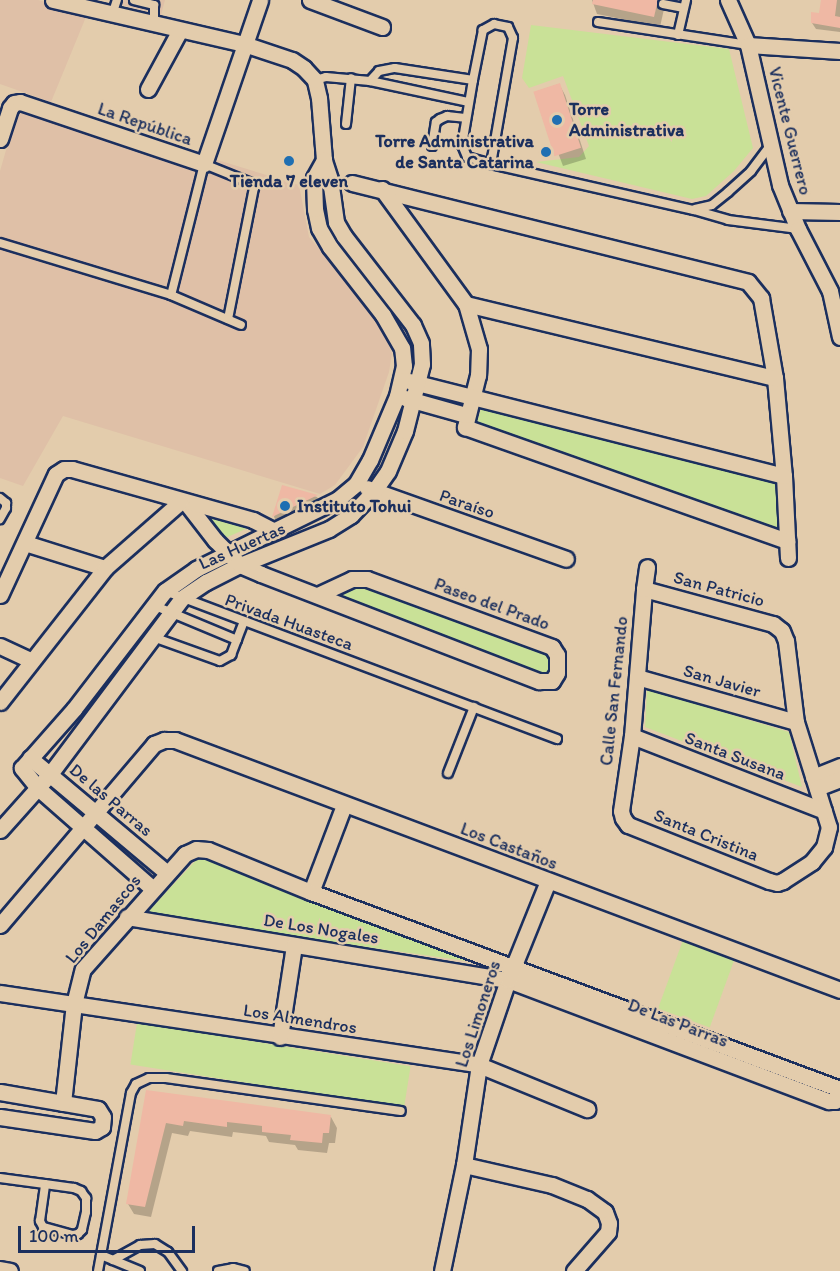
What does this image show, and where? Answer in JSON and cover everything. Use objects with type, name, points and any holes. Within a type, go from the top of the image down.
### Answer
[{"type":"street","points":[[52,0],[115,7],[154,24],[244,44],[292,60],[304,68],[315,80]]},
{"type":"street","name":"La República","points":[[1,131],[10,108],[14,103],[20,102],[204,164],[260,0]]},
{"type":"street","points":[[310,0],[382,27]]},
{"type":"street","name":"Vicente Guerrero","points":[[728,0],[748,45],[770,146],[790,212],[835,291],[840,337]]},
{"type":"street","points":[[148,88],[180,30]]},
{"type":"street","points":[[748,45],[840,51]]},
{"type":"street","name":"Las Huertas","points":[[0,830],[50,774],[151,636],[182,598],[206,582],[240,565],[329,529],[351,515],[375,491],[388,471],[414,401],[422,364],[421,343],[413,325],[344,236],[336,222],[330,179],[324,160],[320,98],[315,80]]},
{"type":"street","name":"Las Huertas","points":[[38,788],[22,772],[23,765],[74,709],[165,591],[196,569],[338,499],[356,484],[370,460],[397,396],[404,366],[402,348],[396,334],[330,247],[319,228],[315,209],[314,178],[324,160]]},
{"type":"street","points":[[352,183],[748,282],[761,298],[775,378],[784,476],[788,558]]},
{"type":"street","points":[[381,189],[466,304],[479,349],[478,375],[464,424],[468,429],[787,541]]},
{"type":"street","points":[[790,212],[840,212]]},
{"type":"street","points":[[466,304],[775,378]]},
{"type":"street","points":[[401,379],[472,395],[784,476]]},
{"type":"street","points":[[397,396],[466,415]]},
{"type":"street","points":[[0,595],[56,474],[64,470],[72,469],[183,503],[253,520],[275,531]]},
{"type":"street","name":"Paraíso","points":[[356,484],[566,559]]},
{"type":"street","points":[[0,702],[105,568],[183,503]]},
{"type":"street","name":"Paseo del Prado","points":[[183,503],[240,565],[539,681],[552,681],[557,673],[557,655],[552,646],[367,579],[352,579],[318,595]]},
{"type":"street","points":[[25,543],[105,568]]},
{"type":"street","name":"Calle San Fernando","points":[[623,818],[621,811],[632,736],[647,567]]},
{"type":"street","name":"San Patricio","points":[[644,589],[773,624],[782,631],[786,641],[796,722]]},
{"type":"street","points":[[0,646],[32,661]]},
{"type":"street","name":"San Javier","points":[[637,677],[796,722]]},
{"type":"street","points":[[796,722],[824,812]]},
{"type":"street","name":"Santa Susana","points":[[632,736],[824,812]]},
{"type":"street","name":"Los Castaños","points":[[97,813],[154,744],[164,740],[175,740],[840,990]]},
{"type":"street","name":"De las Parras","points":[[30,758],[167,873]]},
{"type":"street","points":[[815,783],[840,766]]},
{"type":"street","points":[[815,783],[840,779]]},
{"type":"street","points":[[38,788],[153,889]]},
{"type":"street","points":[[311,892],[344,805]]},
{"type":"street","name":"Santa Cristina","points":[[623,818],[628,825],[777,884],[796,874],[824,847],[829,827],[824,812]]},
{"type":"street","points":[[0,926],[97,813]]},
{"type":"street","name":"De Los Nogales","points":[[196,849],[208,850],[511,973]]},
{"type":"street","name":"Los Damascos","points":[[63,1103],[74,1004],[83,969],[167,873],[185,854],[196,849]]},
{"type":"street","name":"Los Limoneros","points":[[442,1271],[464,1165],[479,1065],[511,973],[548,881]]},
{"type":"street","name":"De Los Nogales","points":[[127,917],[294,945],[511,973]]},
{"type":"street","points":[[280,1036],[294,945]]},
{"type":"street","name":"De Las Parras","points":[[511,973],[829,1101],[838,1095]]},
{"type":"street","name":"Los Almendros","points":[[0,993],[479,1065],[587,1109]]},
{"type":"street","points":[[0,1092],[98,1109],[103,1117],[102,1127],[95,1131],[0,1117]]},
{"type":"street","points":[[464,1165],[552,1185],[587,1199],[605,1212],[609,1223],[608,1232],[574,1271]]},
{"type":"street","points":[[0,1269],[10,1271]]},
{"type":"lane","points":[[134,0],[154,5],[154,24]]},
{"type":"lane","points":[[663,4],[685,4],[678,35]]},
{"type":"lane","points":[[598,22],[748,45]]},
{"type":"lane","points":[[491,164],[513,38],[508,27],[494,24],[483,30],[468,102],[462,145],[467,157],[491,164],[694,210],[728,220],[798,229]]},
{"type":"lane","points":[[370,81],[378,71],[395,68],[473,80]]},
{"type":"lane","points":[[315,80],[326,77],[351,78],[468,102]]},
{"type":"lane","points":[[346,124],[351,78]]},
{"type":"lane","points":[[432,146],[436,122],[447,116],[465,118]]},
{"type":"lane","points":[[694,210],[712,205],[728,192],[751,171],[770,146]]},
{"type":"lane","points":[[171,295],[204,164],[251,183],[254,188],[228,319]]},
{"type":"lane","points":[[0,243],[171,295],[241,326]]},
{"type":"lane","points":[[0,498],[6,503],[0,519]]},
{"type":"lane","name":"Privada Huasteca","points":[[165,591],[557,739]]},
{"type":"lane","points":[[153,605],[237,640]]},
{"type":"lane","points":[[151,636],[220,661],[231,655],[244,621]]},
{"type":"lane","points":[[448,773],[474,707]]},
{"type":"lane","points":[[98,1271],[131,1093],[136,1084],[149,1078],[166,1078],[401,1111]]},
{"type":"lane","points":[[0,1178],[45,1184],[74,1188],[81,1191],[86,1198],[82,1230],[78,1234],[73,1235],[43,1227],[40,1221],[45,1184]]},
{"type":"lane","points":[[113,1260],[140,1245],[155,1244],[168,1252],[182,1271]]},
{"type":"lane","points":[[101,1255],[140,1271]]},
{"type":"lane","points":[[218,1271],[233,1268],[245,1271]]},
{"type":"shaded area","points":[[0,0],[38,0],[88,12],[51,102],[0,84]]},
{"type":"shaded area","points":[[110,0],[165,0],[161,15],[110,2]]},
{"type":"shaded area","points":[[17,112],[206,171],[211,158],[299,185],[309,237],[375,313],[392,353],[389,372],[363,447],[335,485],[320,494],[63,416],[23,486],[0,478],[0,171]]},
{"type":"green space","points":[[531,25],[729,49],[753,148],[734,171],[706,196],[692,199],[536,162],[579,157],[589,146],[563,76],[529,88],[522,78]]},
{"type":"green space","points":[[482,406],[778,480],[777,528],[476,425]]},
{"type":"green space","points":[[198,512],[248,528],[223,539]]},
{"type":"green space","points":[[359,581],[553,652],[550,676],[336,595]]},
{"type":"green space","points":[[647,689],[789,732],[802,787],[645,727]]},
{"type":"green space","points":[[200,856],[481,963],[144,916]]},
{"type":"green space","points":[[683,940],[735,959],[710,1027],[658,1009]]},
{"type":"green space","points":[[137,1023],[411,1066],[404,1108],[130,1064]]},
{"type":"building","points":[[593,0],[658,0],[654,17],[592,4]]},
{"type":"building","points":[[821,0],[837,0],[835,16],[840,17],[840,28],[811,23],[811,12],[819,13]]},
{"type":"building","name":"Torre Administrativa","points":[[560,83],[581,148],[554,156],[533,92]]},
{"type":"building","name":"Instituto Tohui","points":[[282,485],[318,495],[272,517]]},
{"type":"building","points":[[146,1090],[331,1115],[329,1133],[323,1133],[322,1143],[290,1140],[291,1135],[262,1132],[262,1126],[227,1122],[227,1127],[184,1121],[183,1126],[166,1123],[145,1207],[126,1204]]},
{"type":"place","name":"Torre Administrativa","points":[[557,120]]},
{"type":"place","name":"Torre Administrativa de Santa Catarina","points":[[546,152]]},
{"type":"place","name":"Tienda 7 eleven","points":[[289,161]]},
{"type":"place","name":"Instituto Tohui","points":[[285,506]]}]
